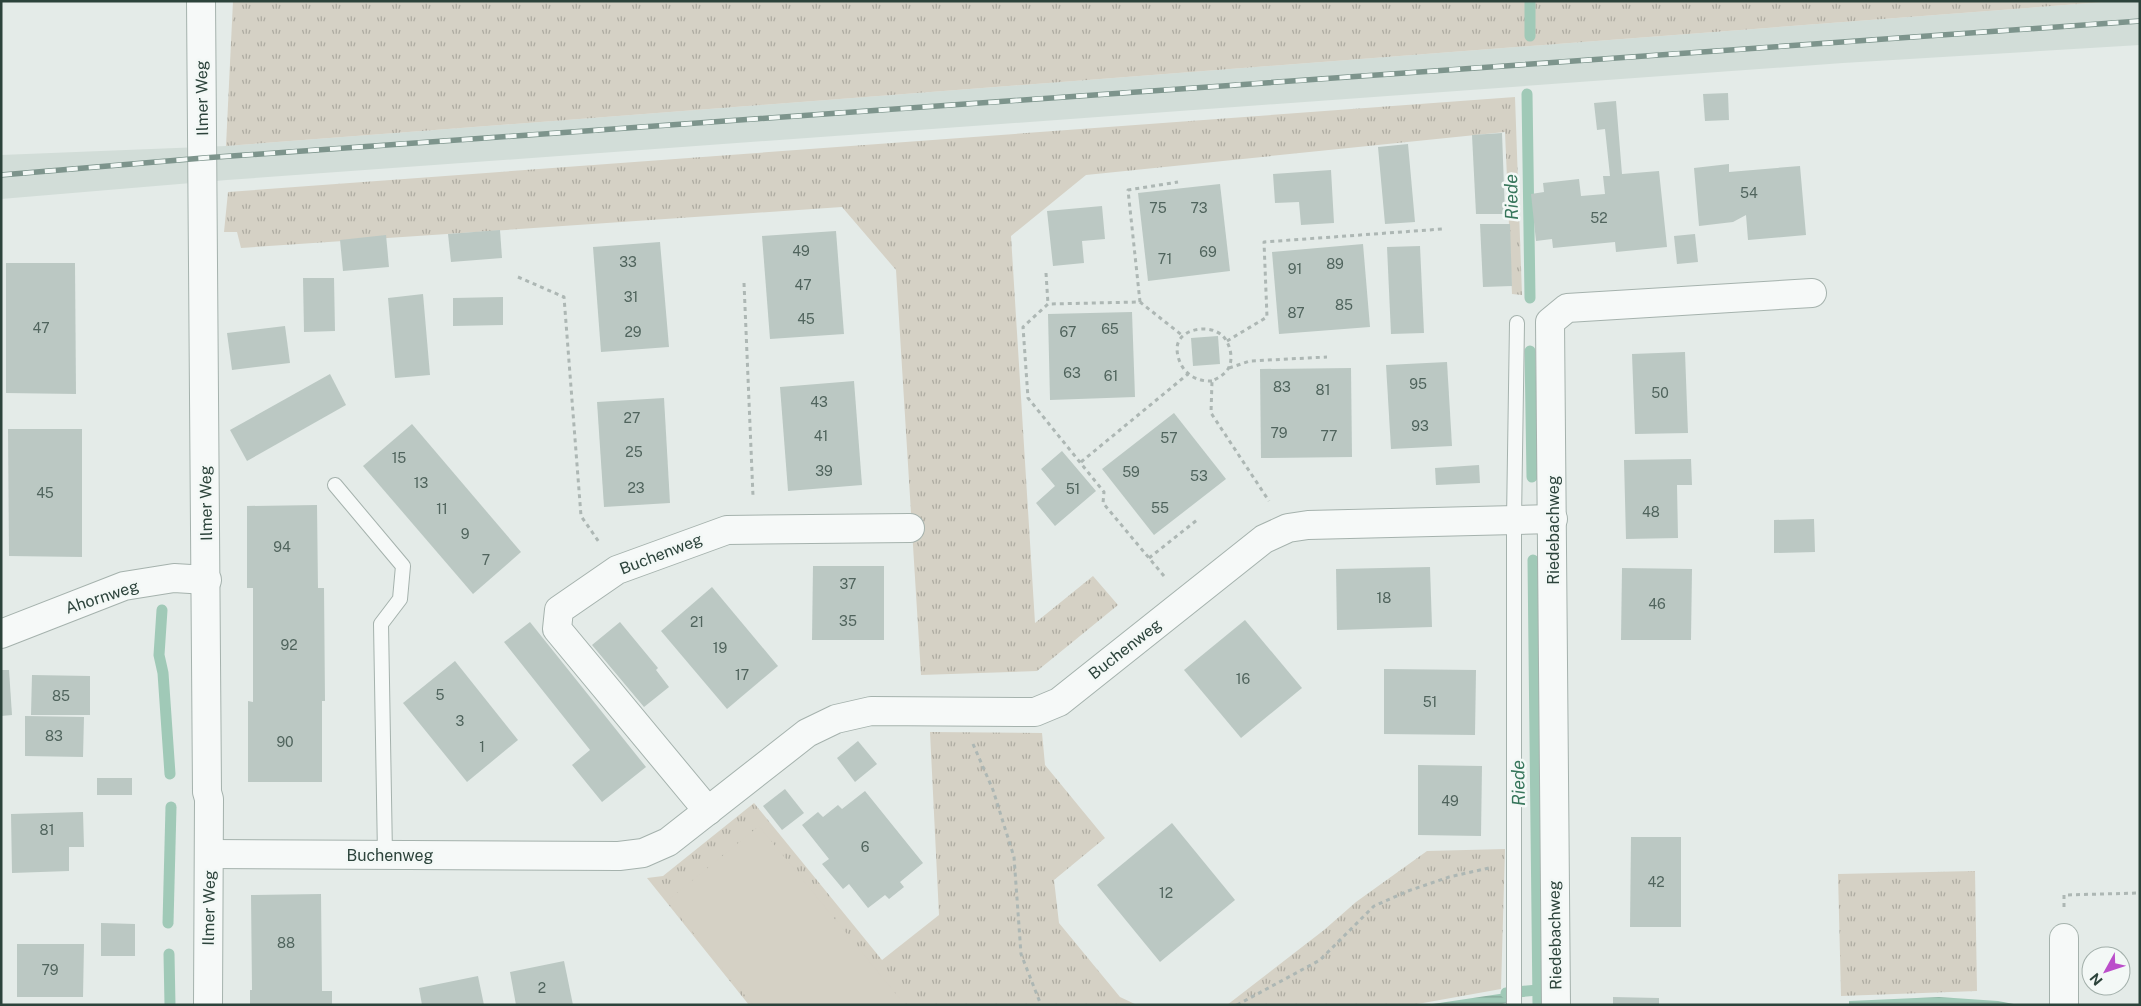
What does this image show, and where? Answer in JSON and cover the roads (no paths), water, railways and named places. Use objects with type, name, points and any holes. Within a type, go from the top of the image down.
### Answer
[{"type":"street","name":"Ilmer Weg","points":[[201,1],[207,580],[207,792],[209,799],[208,1005]]},
{"type":"street","name":"Riedebachweg","points":[[1556,1005],[1550,322],[1567,308],[1812,293]]},
{"type":"street","name":"Buchenweg","points":[[209,854],[619,856],[644,853],[668,842],[807,733],[836,720],[871,711],[960,710],[1035,712],[1059,702],[1264,539],[1288,528],[1308,525],[1553,519]]},
{"type":"street","name":"Buchenweg","points":[[708,811],[557,629],[559,610],[617,570],[726,530],[910,528]]},
{"type":"street","name":"Ahornweg","points":[[1,634],[124,586],[174,578],[207,580]]},
{"type":"street","points":[[2064,938],[2064,1005]]},
{"type":"lane","points":[[1514,1005],[1516,323]]},
{"type":"lane","points":[[335,485],[403,566],[400,599],[381,624],[385,855]]},
{"type":"waterway","name":"Riede","points":[[1530,1],[1530,36]]},
{"type":"waterway","name":"Riede","points":[[1527,94],[1530,298]]},
{"type":"waterway","name":"Riede","points":[[1530,351],[1532,477]]},
{"type":"waterway","name":"Riede","points":[[1533,560],[1538,1005]]},
{"type":"waterway","points":[[162,610],[159,655],[163,673],[170,774]]},
{"type":"waterway","points":[[168,923],[171,807]]},
{"type":"waterway","points":[[169,954],[170,1005]]},
{"type":"waterway","points":[[1506,993],[1538,990]]},
{"type":"railway","points":[[1,175],[203,158],[2140,21]]}]
